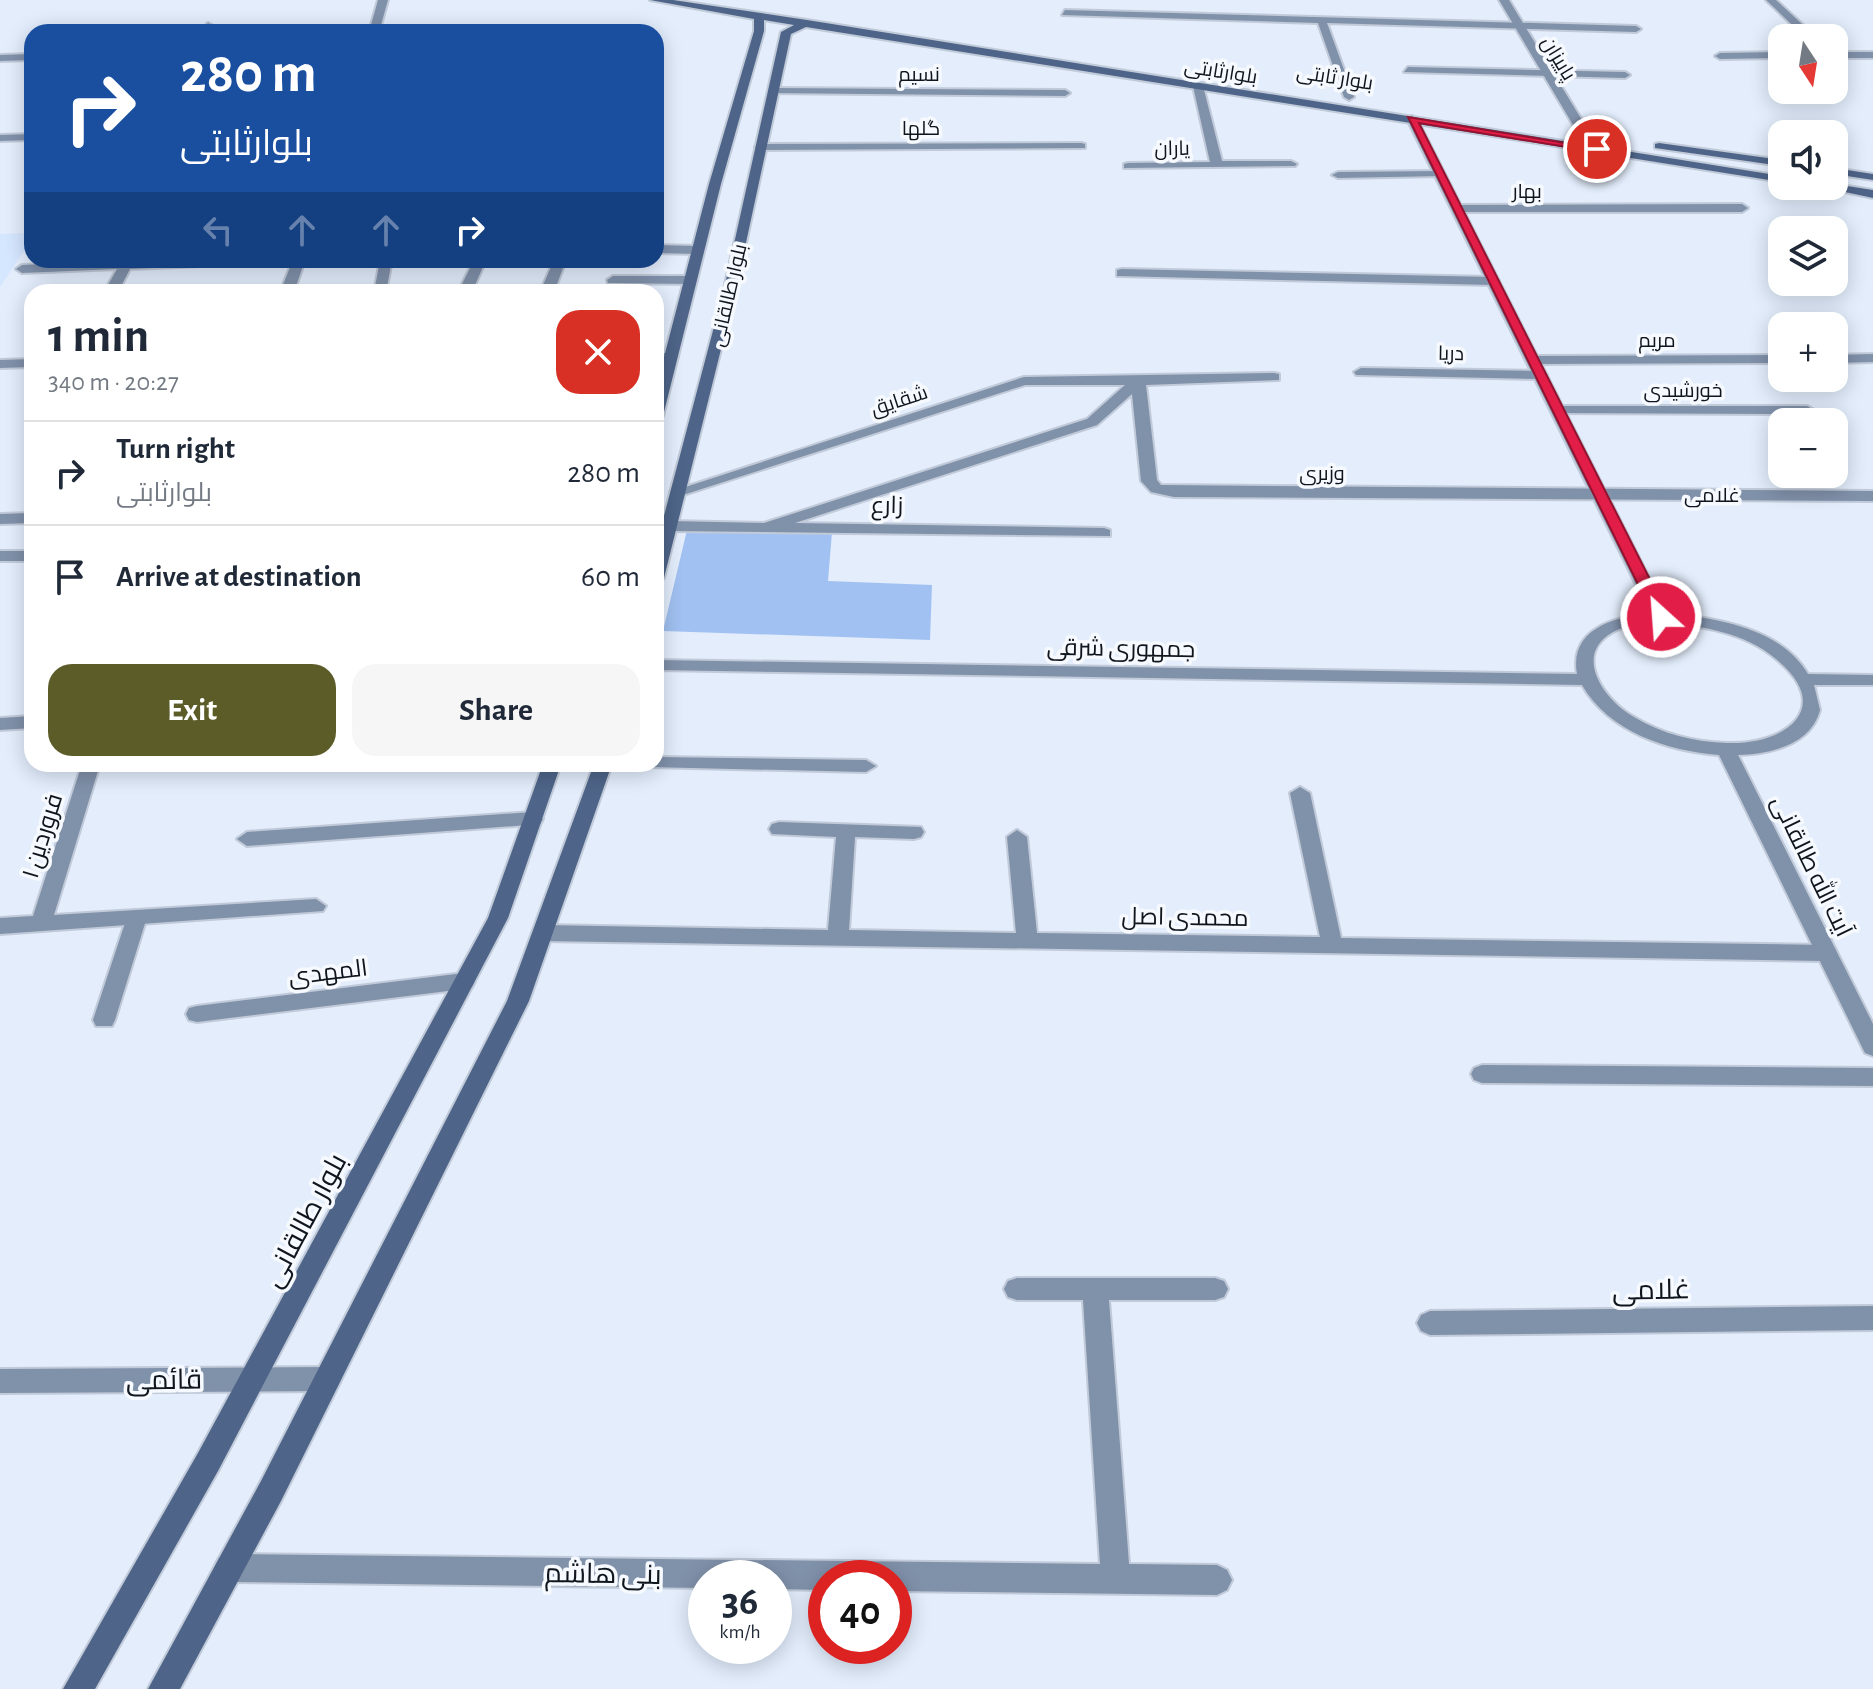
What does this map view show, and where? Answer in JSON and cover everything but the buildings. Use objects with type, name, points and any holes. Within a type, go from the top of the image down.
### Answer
[{"type":"main road","points":[[653,0],[662,0]]},
{"type":"main road","name":"بلوارثابتی","points":[[653,0],[1768,177]]},
{"type":"main road","name":"بلوار ثابتی","points":[[753,3],[1614,139]]},
{"type":"main road","name":"بلوار طالقانی","points":[[664,357],[691,280],[759,31],[759,17]]},
{"type":"main road","points":[[759,31],[774,29],[786,32],[807,23]]},
{"type":"main road","name":"بلوار طالقانی","points":[[664,546],[730,289],[786,32]]},
{"type":"main road","points":[[1173,82],[1183,77],[1184,71]]},
{"type":"main road","points":[[1198,86],[1198,80],[1211,76]]},
{"type":"main road","points":[[1644,143],[1768,161]]},
{"type":"main road","points":[[1848,173],[1873,177]]},
{"type":"main road","points":[[1848,190],[1873,194]]},
{"type":"main road","name":"بلوار طالقانی","points":[[78,1689],[253,1377],[498,918],[549,772]]},
{"type":"main road","points":[[163,1689],[328,1379],[518,1001],[600,772]]},
{"type":"street","points":[[376,24],[383,0]]},
{"type":"street","name":"پاییزان","points":[[1504,0],[1585,135]]},
{"type":"street","points":[[1771,0],[1797,24]]},
{"type":"street","points":[[1065,13],[1636,29]]},
{"type":"street","points":[[1322,22],[1349,97]]},
{"type":"street","points":[[1720,56],[1768,55]]},
{"type":"street","points":[[1848,55],[1873,55]]},
{"type":"street","points":[[0,58],[24,57]]},
{"type":"street","points":[[1408,70],[1625,75]]},
{"type":"street","name":"یاران","points":[[1198,86],[1217,165]]},
{"type":"street","name":"نسیم","points":[[773,91],[1065,93]]},
{"type":"street","points":[[1412,119],[1661,617]]},
{"type":"street","points":[[0,138],[24,137]]},
{"type":"street","name":"گلها","points":[[761,147],[1081,146]]},
{"type":"street","name":"یاران","points":[[1128,166],[1291,164]]},
{"type":"street","points":[[1338,175],[1439,174]]},
{"type":"street","name":"بهار","points":[[1457,209],[1742,208]]},
{"type":"street","points":[[664,249],[698,250]]},
{"type":"street","points":[[22,269],[43,268]]},
{"type":"street","points":[[1122,273],[1493,281]]},
{"type":"street","points":[[613,280],[691,280]]},
{"type":"street","points":[[1848,359],[1873,358]]},
{"type":"street","name":"مریم","points":[[1533,360],[1768,359]]},
{"type":"street","points":[[0,364],[24,363]]},
{"type":"street","name":"دریا","points":[[1361,372],[1540,375]]},
{"type":"street","name":"شقایق","points":[[678,492],[1024,381],[1274,377]]},
{"type":"street","points":[[770,526],[1092,422],[1138,381]]},
{"type":"street","name":"وزیری","points":[[1138,381],[1149,481],[1156,489],[1174,492],[1600,494]]},
{"type":"street","name":"خورشیدی","points":[[1558,410],[1768,410]]},
{"type":"street","name":"غلامی","points":[[1600,494],[1873,496]]},
{"type":"street","points":[[0,519],[24,518]]},
{"type":"street","name":"زارع","points":[[669,526],[1104,533]]},
{"type":"street","points":[[0,556],[24,556]]},
{"type":"street","points":[[1661,617],[1695,620],[1750,637],[1786,659],[1804,679],[1812,701],[1807,721],[1790,738],[1761,747],[1726,750],[1689,745],[1644,730],[1623,719],[1600,700],[1586,680],[1582,660],[1589,642],[1606,628],[1631,620],[1661,617]]},
{"type":"street","name":"جمهوری شرقی","points":[[664,665],[1586,680]]},
{"type":"street","points":[[1804,679],[1873,680]]},
{"type":"street","points":[[0,724],[24,722]]},
{"type":"street","name":"آیت الله طالقانی","points":[[1726,750],[1873,1047]]},
{"type":"street","points":[[664,763],[866,766]]},
{"type":"street","name":"فروردین ۱","points":[[41,924],[88,772]]},
{"type":"street","points":[[1300,793],[1332,946]]},
{"type":"street","points":[[247,839],[533,819]]},
{"type":"street","points":[[779,829],[914,832]]},
{"type":"street","points":[[838,938],[846,830]]},
{"type":"street","points":[[1017,837],[1027,941]]},
{"type":"street","points":[[0,926],[316,906]]},
{"type":"street","points":[[104,1020],[137,917]]},
{"type":"street","name":"محمدی اصل","points":[[543,933],[1826,953]]},
{"type":"street","name":"المهدی","points":[[197,1014],[464,981]]},
{"type":"street","points":[[1482,1074],[1873,1077]]},
{"type":"street","points":[[1095,1288],[1116,1579]]},
{"type":"street","points":[[1017,1289],[1215,1289]]},
{"type":"street","name":"غلامی","points":[[1430,1323],[1873,1318]]},
{"type":"street","name":"قائمی","points":[[0,1381],[253,1377],[328,1379]]},
{"type":"street","name":"بنی هاشم","points":[[229,1568],[1217,1580]]},
{"type":"shaded area","points":[[24,233],[24,251],[0,287],[0,234]]},
{"type":"shaded area","points":[[687,530],[832,532],[828,581],[932,585],[930,640],[664,631]]},
{"type":"route","points":[[1597,149],[1412,119],[1661,617]]}]
